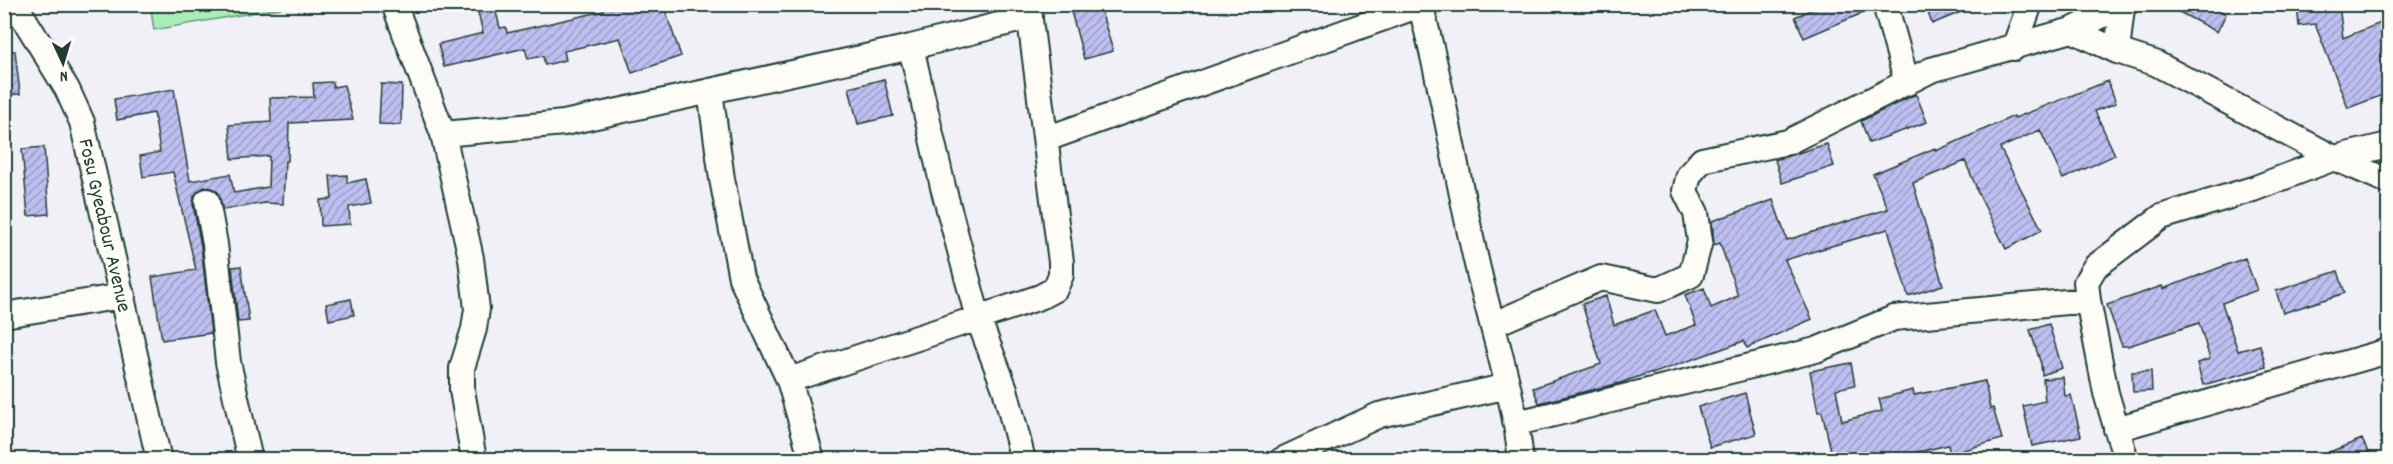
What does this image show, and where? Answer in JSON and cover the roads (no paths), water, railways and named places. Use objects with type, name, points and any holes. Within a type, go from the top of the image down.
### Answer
[{"type":"street","name":"Fosu Gyeabour Avenue","points":[[15,4],[67,89],[82,122],[159,459]]},
{"type":"street","points":[[394,4],[443,134],[466,233],[477,309],[474,329],[462,368],[462,390],[474,459]]},
{"type":"street","points":[[1885,4],[1907,83]]},
{"type":"street","points":[[2014,48],[2030,4]]},
{"type":"street","points":[[1046,139],[1420,5],[1435,64],[1480,277],[1494,324],[1517,423],[1521,459]]},
{"type":"street","points":[[1494,324],[1601,278],[1658,290],[1691,275],[1700,241],[1696,213],[1685,191],[1689,175],[1702,160],[1788,141],[1931,70],[2072,30],[2124,6]]},
{"type":"street","points":[[2118,51],[2124,6]]},
{"type":"street","points":[[443,134],[564,123],[911,46],[1029,11],[1061,275],[1055,289],[978,318],[789,380]]},
{"type":"street","points":[[2072,30],[2118,51],[2155,63],[2334,158],[2388,181]]},
{"type":"street","points":[[911,46],[943,187],[978,318],[1005,389],[1023,459]]},
{"type":"street","points":[[710,91],[722,179],[741,278],[789,380],[812,459]]},
{"type":"street","points":[[2126,459],[2106,393],[2088,300],[2086,282],[2095,267],[2161,217],[2253,189],[2334,158],[2388,145]]},
{"type":"street","points":[[207,201],[215,244],[228,362],[250,459]]},
{"type":"street","points":[[4,315],[123,296]]},
{"type":"street","points":[[1517,423],[1816,350],[1894,318],[2088,300]]},
{"type":"street","points":[[2116,429],[2388,351]]},
{"type":"street","points":[[1282,459],[1379,415],[1508,386]]}]
